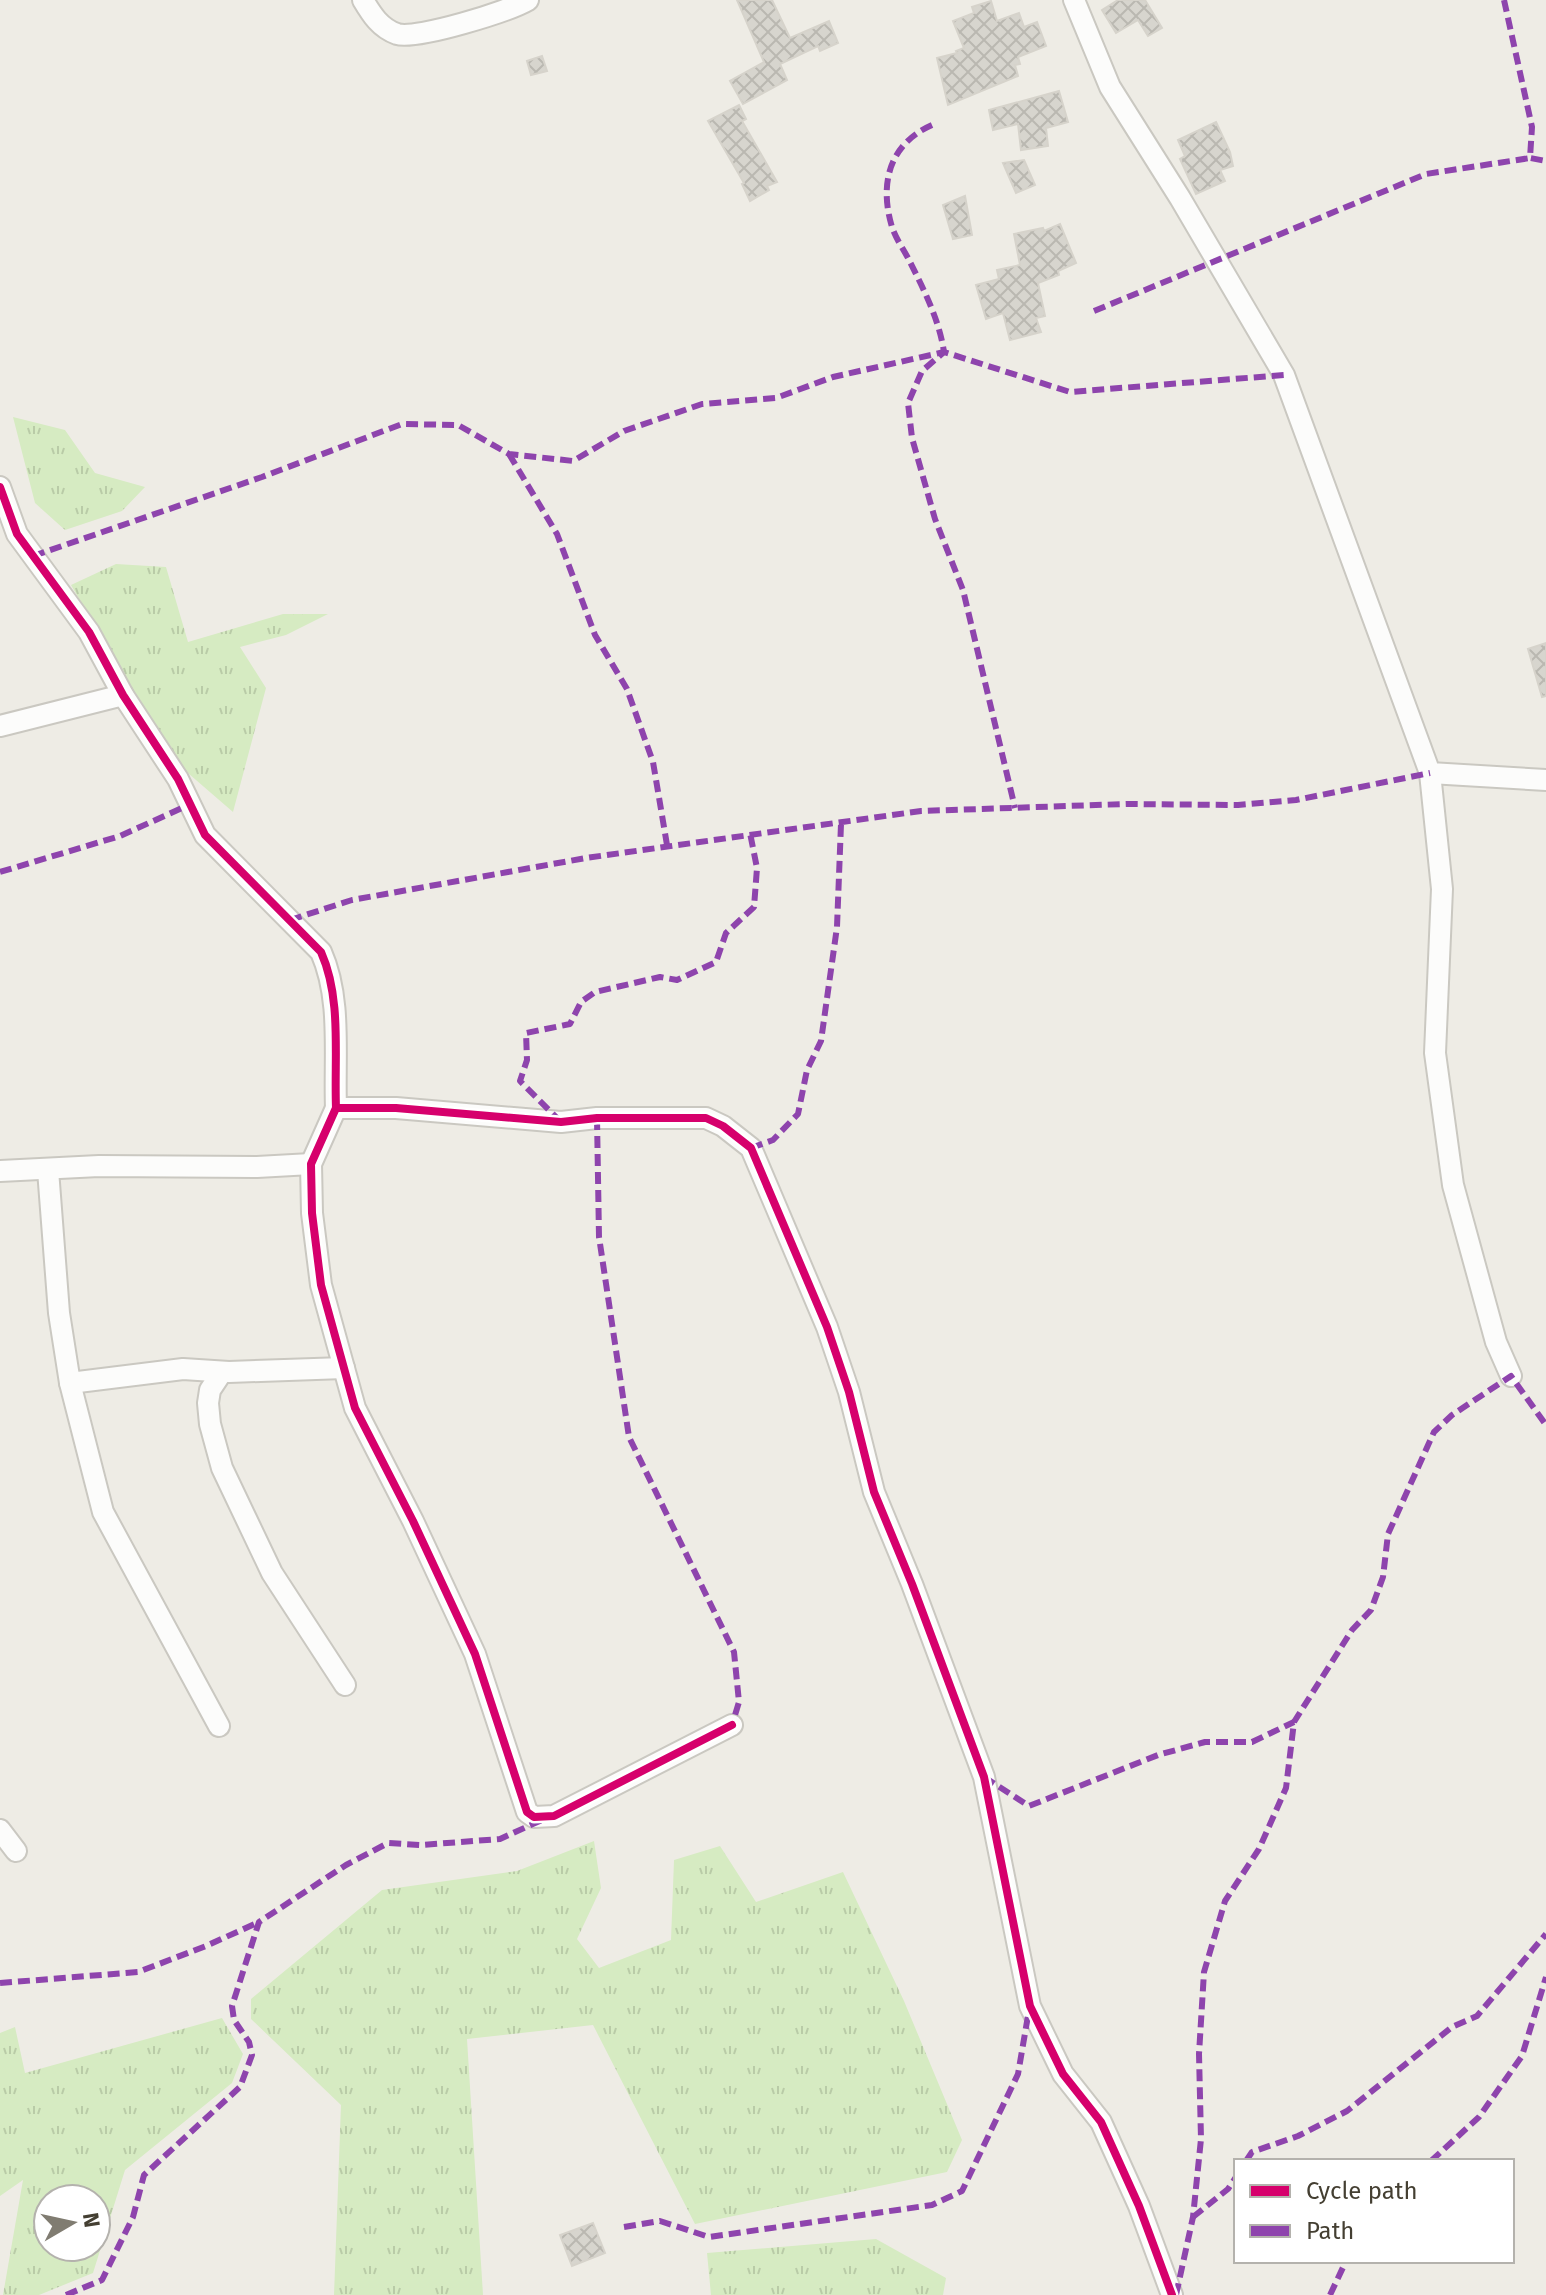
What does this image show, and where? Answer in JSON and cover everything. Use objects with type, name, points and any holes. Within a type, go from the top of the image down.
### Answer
[{"type":"street","points":[[363,0],[373,18],[401,35],[420,34],[488,16],[528,0]]},
{"type":"street","points":[[1074,0],[1110,87],[1180,198],[1284,375],[1430,773],[1442,889],[1435,1053],[1453,1185],[1496,1342],[1511,1376]]},
{"type":"street","points":[[0,487],[17,534],[89,632],[123,695],[178,779],[205,835],[321,952],[329,971],[333,991],[336,1108],[311,1164],[312,1213],[321,1285],[355,1408],[413,1521],[475,1654],[527,1812],[534,1817],[554,1816],[732,1725]]},
{"type":"street","points":[[0,726],[123,695]]},
{"type":"street","points":[[1430,773],[1546,780]]},
{"type":"street","points":[[336,1108],[396,1108],[561,1122],[597,1118],[706,1118],[723,1126],[751,1148],[827,1327],[849,1392],[874,1492],[984,1777],[1030,2006],[1063,2074],[1101,2122],[1139,2206],[1172,2295]]},
{"type":"street","points":[[0,1171],[99,1166],[257,1167],[311,1164]]},
{"type":"street","points":[[48,1170],[59,1313],[70,1383],[103,1512],[219,1726]]},
{"type":"street","points":[[70,1383],[183,1369],[222,1372],[344,1368]]},
{"type":"street","points":[[222,1372],[210,1390],[208,1403],[210,1424],[222,1468],[272,1573],[345,1685]]},
{"type":"street","points":[[0,1830],[16,1851]]},
{"type":"green space","points":[[13,417],[65,430],[95,473],[145,487],[122,511],[65,530],[35,503]]},
{"type":"green space","points":[[116,564],[166,567],[188,642],[283,614],[328,614],[286,635],[240,647],[266,688],[233,812],[174,761],[71,585]]},
{"type":"green space","points":[[594,1841],[601,1888],[577,1939],[599,1968],[671,1940],[674,1860],[720,1846],[756,1902],[843,1872],[904,2001],[962,2140],[947,2172],[695,2224],[593,2025],[467,2039],[483,2295],[334,2295],[341,2105],[251,2019],[251,1999],[382,1890],[517,1871]]},
{"type":"green space","points":[[222,2018],[243,2054],[232,2083],[125,2170],[112,2212],[112,2183],[32,2183],[32,2263],[96,2263],[93,2273],[39,2295],[3,2295],[23,2180],[0,2196],[0,2033],[15,2027],[25,2073]]},
{"type":"green space","points":[[876,2239],[946,2278],[943,2295],[711,2295],[707,2253]]},
{"type":"building","points":[[737,0],[772,0],[790,38],[829,21],[838,43],[820,51],[818,46],[780,64],[787,80],[743,104],[730,81],[764,62]]},
{"type":"building","points":[[1118,0],[1145,0],[1162,28],[1148,36],[1138,20],[1116,33],[1102,10]]},
{"type":"building","points":[[991,1],[997,21],[1019,13],[1024,27],[1037,22],[1046,46],[1018,57],[1020,64],[1015,65],[1018,76],[948,105],[937,58],[964,48],[953,21],[974,13],[972,7]]},
{"type":"building","points":[[542,56],[547,71],[531,75],[527,61]]},
{"type":"building","points":[[1059,91],[1068,122],[1046,128],[1048,146],[1021,150],[1018,124],[993,130],[989,110]]},
{"type":"building","points":[[739,105],[746,119],[742,121],[777,182],[767,186],[769,190],[750,201],[744,183],[708,121]]},
{"type":"building","points":[[1216,122],[1233,166],[1220,170],[1225,181],[1196,194],[1180,159],[1185,156],[1178,140]]},
{"type":"building","points":[[1024,160],[1035,185],[1016,193],[1003,163]]},
{"type":"building","points":[[965,196],[972,235],[953,239],[943,205]]},
{"type":"building","points":[[1060,224],[1076,263],[1058,271],[1059,275],[1038,283],[1045,316],[1036,318],[1041,332],[1010,340],[1003,313],[986,319],[976,285],[999,279],[997,270],[1020,265],[1014,234],[1043,228],[1044,231]]},
{"type":"building","points":[[1546,643],[1546,696],[1542,697],[1528,649]]},
{"type":"building","points":[[593,2223],[605,2253],[572,2266],[560,2235]]},
{"type":"marked path","points":[[1504,0],[1532,127],[1530,158],[1546,161]]},
{"type":"marked path","points":[[932,125],[917,133],[897,154],[891,167],[887,196],[892,227],[930,305],[944,352],[922,371],[908,403],[912,438],[935,519],[963,590],[1015,808]]},
{"type":"marked path","points":[[1094,311],[1426,174],[1530,158]]},
{"type":"marked path","points":[[33,556],[262,477],[402,424],[458,425],[509,454],[573,461],[624,431],[702,404],[776,398],[833,377],[944,352],[1070,392],[1284,375]]},
{"type":"marked path","points":[[509,454],[557,534],[595,635],[627,689],[653,762],[667,845]]},
{"type":"marked path","points":[[290,920],[352,900],[586,858],[921,811],[1126,804],[1238,805],[1296,800],[1430,773]]},
{"type":"marked path","points":[[0,872],[120,836],[191,804]]},
{"type":"marked path","points":[[751,1148],[773,1140],[798,1114],[807,1070],[821,1041],[837,927],[841,824]]},
{"type":"marked path","points":[[561,1122],[520,1081],[527,1060],[526,1033],[570,1024],[581,1002],[595,992],[660,977],[677,980],[716,962],[726,933],[754,907],[757,868],[750,833]]},
{"type":"marked path","points":[[597,1118],[599,1237],[629,1437],[734,1652],[739,1702],[732,1725]]},
{"type":"marked path","points":[[1176,2295],[1193,2217],[1201,2139],[1199,2054],[1204,1972],[1225,1901],[1259,1849],[1286,1788],[1294,1722],[1352,1630],[1371,1610],[1383,1577],[1388,1534],[1434,1432],[1452,1415],[1511,1376],[1546,1425]]},
{"type":"marked path","points":[[984,1777],[1029,1806],[1158,1755],[1205,1742],[1252,1742],[1294,1722]]},
{"type":"marked path","points":[[66,2295],[102,2280],[133,2217],[144,2175],[240,2087],[252,2055],[249,2042],[234,2020],[232,2006],[259,1922],[346,1865],[388,1843],[421,1845],[500,1839],[544,1819]]},
{"type":"marked path","points":[[0,1983],[138,1972],[259,1922]]},
{"type":"marked path","points":[[1247,2159],[1252,2152],[1298,2136],[1347,2111],[1452,2027],[1477,2016],[1546,1934]]},
{"type":"marked path","points":[[1433,2159],[1479,2117],[1522,2056],[1546,1977]]},
{"type":"marked path","points":[[624,2227],[660,2221],[709,2237],[932,2205],[962,2191],[1018,2074],[1029,2010]]},
{"type":"marked path","points":[[1193,2217],[1228,2189],[1234,2180]]},
{"type":"marked path","points":[[1330,2295],[1345,2263]]},
{"type":"cycle path","points":[[0,487],[17,534],[89,632],[123,695],[178,779],[205,835],[321,952],[332,989],[336,1028],[336,1108],[396,1108],[561,1122],[597,1118],[706,1118],[723,1126],[751,1148],[827,1327],[849,1392],[874,1492],[984,1777],[1030,2006],[1063,2074],[1101,2122],[1139,2206],[1172,2295]]},
{"type":"cycle path","points":[[336,1108],[311,1164],[312,1213],[321,1285],[355,1408],[413,1521],[475,1654],[527,1812],[534,1817],[554,1816],[732,1725]]}]
